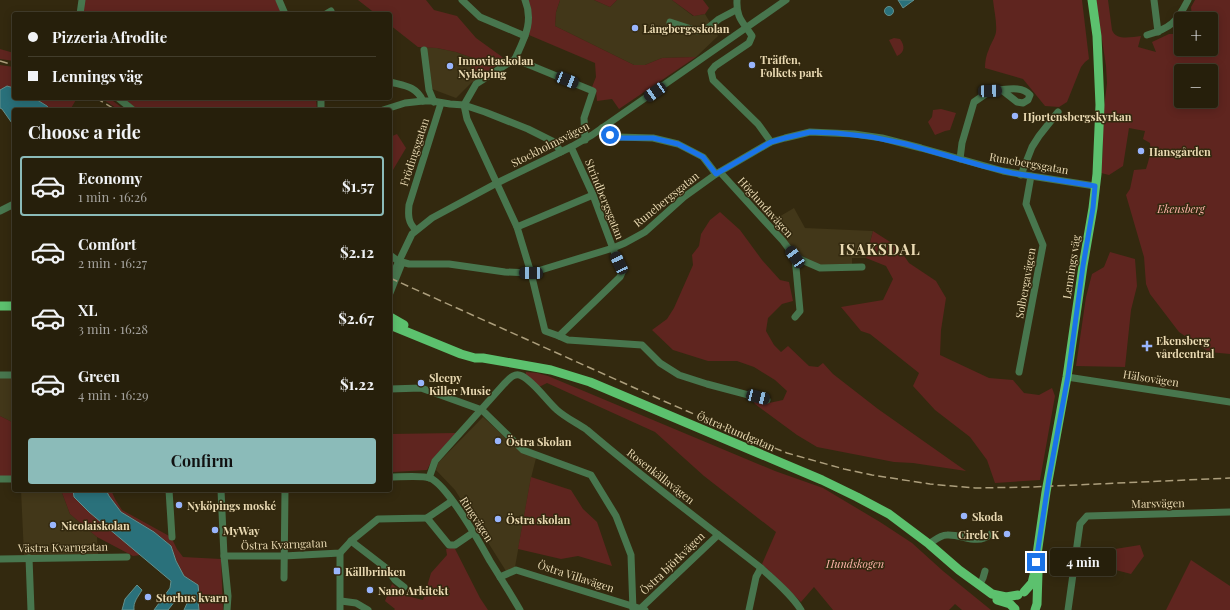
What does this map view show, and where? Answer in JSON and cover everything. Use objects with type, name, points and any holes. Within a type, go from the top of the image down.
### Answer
[{"type":"main road","name":"Lennings väg","points":[[1014,610],[1015,599],[1032,583],[1053,454],[1068,376],[1082,273],[1093,208],[1098,155],[1100,104],[1097,36],[1092,0]]},
{"type":"main road","points":[[0,301],[12,301]]},
{"type":"main road","points":[[0,306],[12,306]]},
{"type":"main road","name":"Östra Rundgatan","points":[[392,318],[411,328],[448,344],[475,353],[483,358]]},
{"type":"main road","name":"Östra Rundgatan","points":[[392,326],[461,354],[475,358],[483,358],[551,370],[590,382],[822,480],[889,514],[929,544],[959,570],[992,594],[1006,597],[1021,593]]},
{"type":"main road","name":"Lennings väg","points":[[1035,610],[1037,604],[1040,536]]},
{"type":"main road","name":"Lennings väg","points":[[1040,536],[1042,556],[1040,610]]},
{"type":"main road","points":[[980,584],[1000,593],[1013,592],[1025,585],[1031,574],[1034,554],[1040,536]]},
{"type":"main road","name":"Östra Rundgatan","points":[[959,570],[970,583],[987,596],[1010,604],[1014,610]]},
{"type":"main road","points":[[1021,593],[1033,594],[1036,596],[1037,600]]},
{"type":"street","points":[[80,12],[82,0]]},
{"type":"street","points":[[279,0],[285,12]]},
{"type":"street","points":[[462,0],[480,17],[525,36]]},
{"type":"street","points":[[525,0],[528,9],[527,30],[515,59],[476,84],[464,105],[467,119],[517,227],[531,273],[545,331],[568,340],[642,345],[660,363],[679,375],[767,400]]},
{"type":"street","points":[[737,0],[736,10],[741,21],[752,36],[749,43],[715,66],[711,71],[714,80],[758,124],[771,142]]},
{"type":"street","name":"Stockholmsvägen","points":[[416,230],[437,215],[497,183],[585,140],[786,0]]},
{"type":"street","points":[[1147,35],[1165,29],[1178,18],[1188,0]]},
{"type":"street","points":[[1156,1],[1158,32]]},
{"type":"street","points":[[670,22],[697,31],[708,28],[719,19],[736,10]]},
{"type":"street","points":[[424,50],[429,90],[438,102]]},
{"type":"street","points":[[515,59],[593,91],[584,118],[585,140]]},
{"type":"street","points":[[392,83],[414,89],[420,94],[423,101]]},
{"type":"street","points":[[960,159],[962,143],[974,102],[990,91],[998,90]]},
{"type":"street","points":[[120,100],[130,108]]},
{"type":"street","points":[[389,108],[405,103],[423,101],[464,105],[528,129],[554,142],[561,152]]},
{"type":"street","name":"Frödingsgatan","points":[[416,230],[408,220],[409,205],[438,102]]},
{"type":"street","points":[[1021,174],[1032,147],[1058,112]]},
{"type":"street","name":"Höglundavägen","points":[[602,128],[610,135],[618,138],[653,138],[678,144],[703,157],[783,241],[795,257],[820,268],[862,267]]},
{"type":"street","name":"Runebergsgatan","points":[[400,262],[409,264],[449,264],[505,272],[531,273],[613,248],[645,232],[684,197],[718,173],[771,142],[810,132],[854,134],[882,138],[983,166],[1031,176],[1095,186]]},
{"type":"street","name":"Strindbergsgatan","points":[[559,336],[621,276],[623,270],[593,195],[571,147]]},
{"type":"street","name":"Solbergavägen","points":[[1019,372],[1043,244],[1026,204],[1031,176]]},
{"type":"street","points":[[517,227],[593,195]]},
{"type":"street","points":[[0,211],[12,205]]},
{"type":"street","points":[[392,276],[416,230]]},
{"type":"street","points":[[392,256],[400,262]]},
{"type":"street","points":[[795,257],[800,311],[795,317]]},
{"type":"street","points":[[392,287],[400,262]]},
{"type":"street","points":[[0,375],[12,375]]},
{"type":"street","name":"Rosenkällavägen","points":[[482,410],[504,384],[513,376],[523,376],[557,410],[585,429],[613,453],[761,568],[782,587],[798,604],[801,610]]},
{"type":"street","name":"Hälsovägen","points":[[1068,376],[1230,402]]},
{"type":"street","points":[[392,389],[421,388],[482,410],[523,450],[591,475],[616,516],[631,555],[633,608]]},
{"type":"street","points":[[392,477],[430,478],[435,461],[482,410]]},
{"type":"street","name":"Ringvägen","points":[[430,478],[438,484],[452,501],[474,532],[520,610]]},
{"type":"street","points":[[0,479],[12,479]]},
{"type":"street","points":[[170,492],[172,537]]},
{"type":"street","points":[[221,492],[224,556],[228,596],[227,610]]},
{"type":"street","points":[[284,578],[285,492]]},
{"type":"street","points":[[452,501],[427,518],[449,545],[455,545],[474,532]]},
{"type":"street","name":"Marsvägen","points":[[1068,610],[1080,524],[1087,516],[1230,512]]},
{"type":"street","name":"Östra Kvarngatan","points":[[224,556],[284,556],[340,553],[351,541],[378,519],[427,518]]},
{"type":"street","points":[[929,544],[941,536],[947,535],[978,540],[986,538],[991,534]]},
{"type":"street","name":"Östra björkvägen","points":[[643,609],[718,535]]},
{"type":"street","points":[[351,541],[386,568],[395,580],[404,587]]},
{"type":"street","points":[[340,553],[340,610]]},
{"type":"street","name":"Västra Kvarngatan","points":[[0,559],[127,557]]},
{"type":"street","points":[[29,558],[31,610]]},
{"type":"street","points":[[749,610],[756,577],[761,568]]},
{"type":"street","name":"Östra Villavägen","points":[[500,577],[516,570],[633,608],[643,609]]},
{"type":"street","points":[[980,584],[985,571]]},
{"type":"street","points":[[340,601],[356,603],[368,610]]},
{"type":"shaded area","points":[[560,0],[594,0],[610,7],[617,0],[672,0],[693,16],[705,14],[718,36],[696,57],[662,58],[645,65],[634,65],[555,26],[556,12]]},
{"type":"shaded area","name":"Innovitaskolan Nyköping","points":[[426,47],[456,52],[473,58],[470,73],[479,78],[471,83],[456,98],[432,89]]},
{"type":"shaded area","points":[[794,208],[805,228],[873,231],[866,258],[852,258],[852,266],[819,266],[796,254],[772,221]]},
{"type":"shaded area","points":[[0,373],[12,373],[12,422],[0,416]]},
{"type":"shaded area","name":"Östra skolan","points":[[483,417],[521,452],[536,458],[515,567],[506,571],[455,490],[436,470],[438,463]]},
{"type":"shaded area","name":"Nicolaiskolan","points":[[21,492],[62,492],[70,514],[97,537],[98,554],[24,555]]},
{"type":"green space","points":[[84,0],[276,0],[281,12],[84,12]]},
{"type":"green space","points":[[358,0],[426,0],[434,10],[457,16],[476,38],[505,59],[479,78],[470,73],[473,58],[456,52],[437,48],[418,47],[392,27],[392,12],[373,12]]},
{"type":"green space","points":[[528,0],[560,0],[556,12],[555,26],[634,65],[645,65],[662,58],[696,57],[619,109],[612,99],[597,101],[596,91],[592,87],[596,77],[595,63],[529,35],[531,11]]},
{"type":"green space","points":[[594,0],[617,0],[610,7]]},
{"type":"green space","points":[[672,0],[703,0],[709,8],[705,14],[694,16]]},
{"type":"green space","points":[[993,0],[1082,0],[1089,59],[1081,67],[1067,102],[1059,107],[1045,106],[1023,79],[985,68],[987,54],[996,32]]},
{"type":"green space","name":"Ekensberg","points":[[1096,0],[1108,0],[1112,30],[1117,36],[1124,38],[1141,36],[1138,47],[1156,52],[1152,42],[1169,34],[1174,34],[1174,56],[1218,56],[1218,12],[1191,12],[1191,7],[1195,0],[1230,0],[1230,354],[1209,352],[1179,332],[1150,294],[1146,284],[1144,257],[1126,195],[1130,189],[1134,170],[1146,169],[1150,156],[1150,143],[1143,139],[1145,131],[1129,128],[1123,166],[1109,175],[1101,173],[1103,116],[1107,83],[1106,66]]},
{"type":"green space","points":[[894,38],[900,39],[903,44],[902,53],[897,56],[889,40]]},
{"type":"green space","points":[[0,49],[12,52],[12,61],[0,59]]},
{"type":"green space","points":[[0,65],[12,67],[12,87],[7,86],[0,90]]},
{"type":"green space","points":[[37,100],[76,100],[71,108],[48,108]]},
{"type":"green space","points":[[104,100],[112,100],[122,108],[116,108]]},
{"type":"green space","points":[[126,100],[316,100],[317,108],[136,108]]},
{"type":"green space","points":[[941,109],[956,113],[950,130],[935,135],[928,122],[932,117],[933,110]]},
{"type":"green space","points":[[397,134],[406,148],[392,172],[392,136]]},
{"type":"green space","points":[[720,212],[740,230],[762,260],[780,280],[789,282],[793,301],[782,304],[768,318],[766,331],[774,345],[781,352],[788,346],[809,366],[818,367],[823,363],[833,374],[878,409],[966,471],[913,463],[894,462],[817,447],[797,435],[753,401],[769,403],[783,400],[787,391],[775,380],[754,367],[737,361],[708,361],[673,350],[652,330],[667,319],[674,308],[693,265],[692,255],[699,246],[701,234],[710,220]]},
{"type":"green space","points":[[873,231],[898,247],[909,263],[936,281],[946,298],[941,330],[940,355],[989,378],[1013,380],[1024,393],[1039,395],[1052,388],[1055,396],[1040,480],[995,483],[987,460],[970,437],[935,410],[913,386],[919,373],[870,334],[861,331],[841,307],[883,300],[893,279],[886,266],[866,258]]},
{"type":"green space","points":[[1110,252],[1135,259],[1137,286],[1131,310],[1125,367],[1076,366],[1086,297],[1092,274],[1104,267]]},
{"type":"green space","name":"Hundskogen","points":[[526,372],[548,376],[775,471],[823,488],[912,543],[943,571],[991,610],[962,610],[955,604],[949,610],[833,610],[814,587],[801,602],[762,564],[776,532],[704,476],[655,432],[547,383],[537,388],[525,380]]},
{"type":"green space","points":[[0,416],[12,422],[12,476],[0,477]]},
{"type":"green space","points":[[456,433],[432,460],[427,470],[393,472],[392,434]]},
{"type":"green space","points":[[531,477],[571,490],[583,509],[597,522],[612,566],[578,556],[561,559],[518,549]]},
{"type":"green space","points":[[62,492],[73,492],[74,497],[89,512],[141,555],[133,556],[97,537],[70,514]]},
{"type":"green space","points":[[107,492],[112,492],[122,510],[171,537],[183,557],[221,559],[223,610],[199,610],[200,591],[191,580],[184,576],[176,561],[171,546],[121,512]]},
{"type":"green space","points":[[1140,545],[1144,556],[1131,574],[1112,569],[1115,549]]},
{"type":"green space","points":[[454,547],[480,598],[488,610],[394,610],[395,609],[385,601],[392,584],[407,596],[423,600],[431,573],[447,555],[446,549]]},
{"type":"green space","points":[[1191,560],[1230,586],[1230,610],[1166,610]]},
{"type":"water","points":[[898,0],[914,0],[903,8]]},
{"type":"water","points":[[887,7],[891,7],[893,11],[891,15],[887,15],[885,13],[885,9]]},
{"type":"water","points":[[7,86],[12,87],[12,100],[37,100],[48,108],[12,108],[12,123],[0,108],[0,90]]},
{"type":"water","points":[[73,492],[107,492],[121,512],[154,532],[171,546],[176,561],[184,576],[198,585],[199,610],[184,610],[188,601],[179,596],[168,610],[154,610],[170,588],[171,581],[89,512],[74,497]]},
{"type":"water","points":[[137,585],[142,590],[135,602],[134,610],[122,610],[125,599]]},
{"type":"railway","points":[[0,61],[12,64]]},
{"type":"railway","points":[[99,100],[113,108]]},
{"type":"railway","points":[[392,279],[666,402],[757,441],[787,453],[844,469],[930,484],[975,488],[1230,478]]},
{"type":"place","name":"Långbergsskolan","points":[[635,28]]},
{"type":"place","name":"Träffen, Folkets park","points":[[752,65]]},
{"type":"place","name":"Innovitaskolan Nyköping","points":[[450,66]]},
{"type":"place","name":"Hjortensbergskyrkan","points":[[1015,116]]},
{"type":"place","name":"Hansgården","points":[[1141,151]]},
{"type":"place","name":"Ekensberg vårdcentral","points":[[1147,346]]},
{"type":"place","name":"Sleepy Killer Music","points":[[421,383]]},
{"type":"place","name":"Östra Skolan","points":[[498,441]]},
{"type":"place","name":"Nyköpings moské","points":[[179,505]]},
{"type":"place","name":"Skoda","points":[[964,516]]},
{"type":"place","name":"Östra skolan","points":[[498,519]]},
{"type":"place","name":"Nicolaiskolan","points":[[53,525]]},
{"type":"place","name":"MyWay","points":[[215,530]]},
{"type":"place","name":"Circle K","points":[[1007,534]]},
{"type":"place","name":"Källbrinken","points":[[337,571]]},
{"type":"place","name":"Nano Arkitekt","points":[[370,590]]},
{"type":"place","name":"Storhus kvarn","points":[[148,597]]},
{"type":"district","name":"ISAKSDAL","points":[[880,249]]},
{"type":"route","points":[[610,135],[618,138],[653,138],[678,144],[703,157],[716,174],[771,142],[810,132],[854,134],[882,138],[1012,173],[1095,186],[1068,376],[1055,439],[1036,562]]}]
